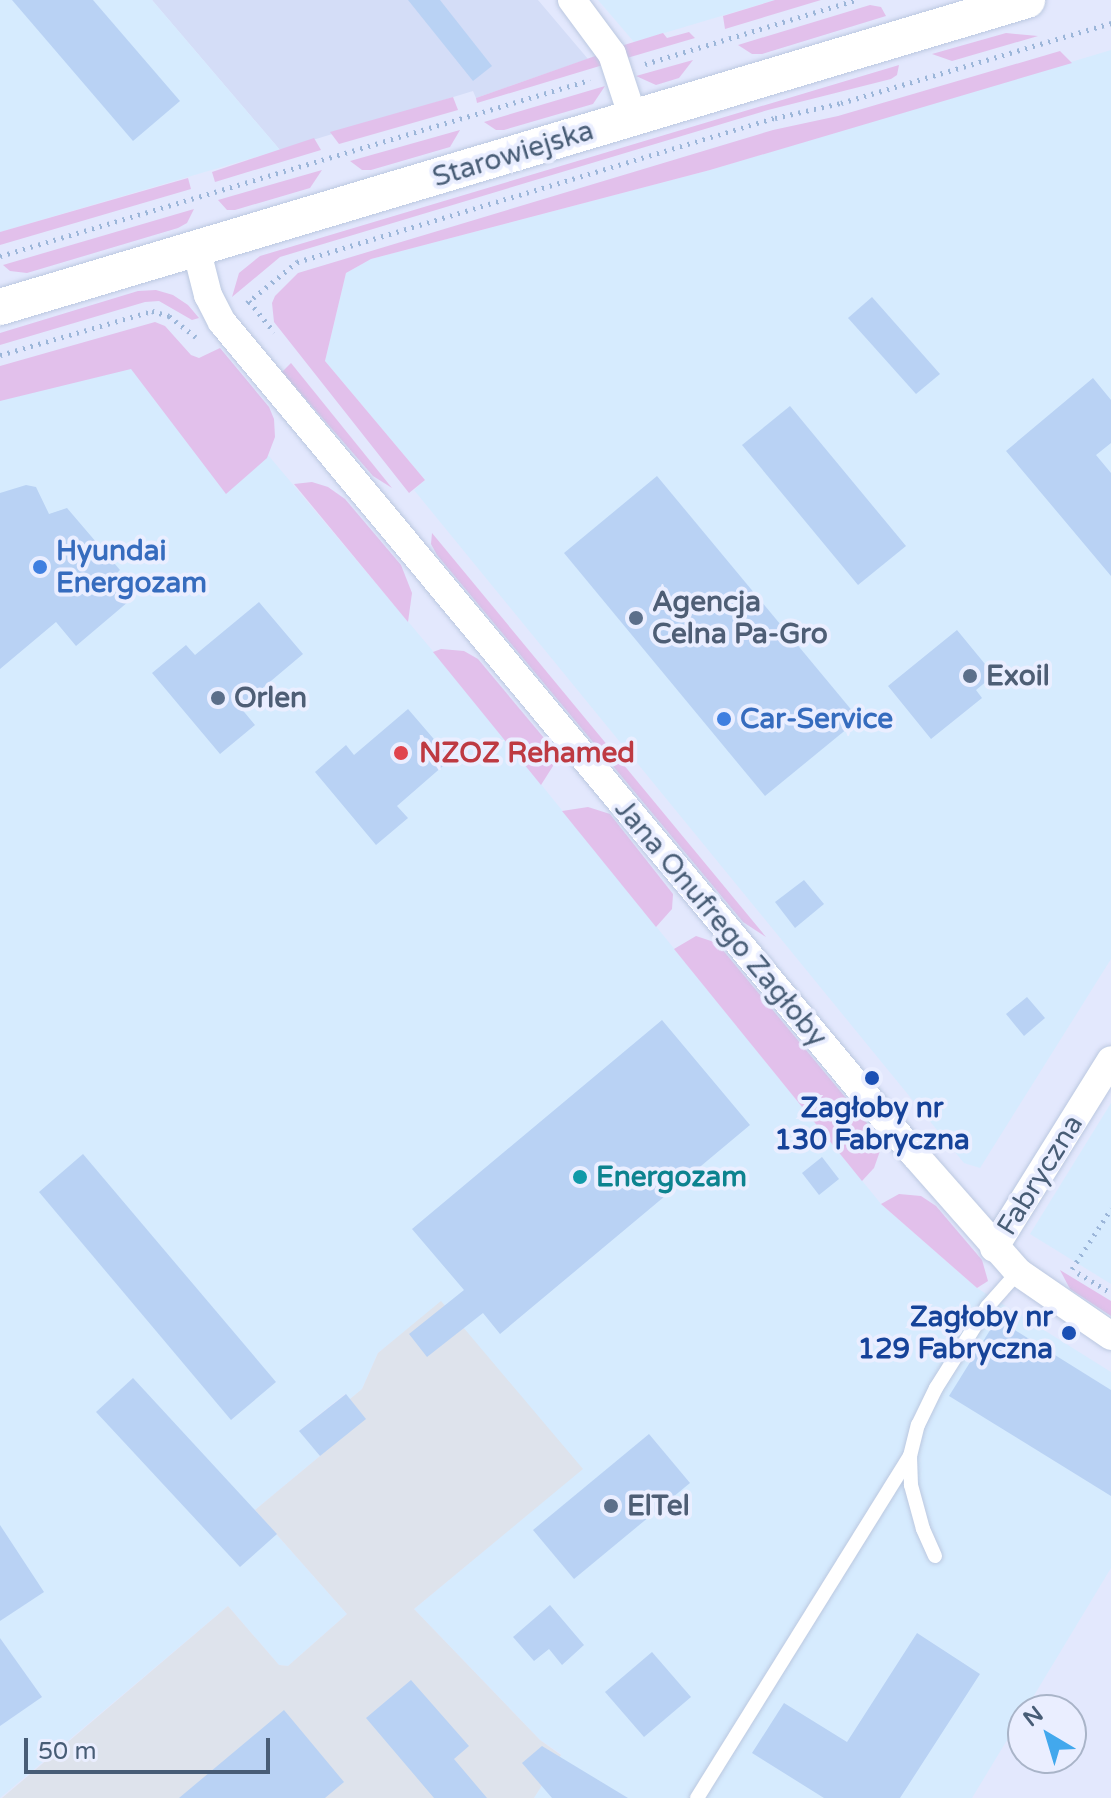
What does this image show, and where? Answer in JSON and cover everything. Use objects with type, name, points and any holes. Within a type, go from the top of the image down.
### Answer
[{"type":"street","points":[[572,0],[612,54],[633,118]]},
{"type":"street","name":"Starowiejska","points":[[0,307],[1027,0]]},
{"type":"street","name":"Jana Onufrego Zagłoby","points":[[196,248],[208,295],[222,322],[994,1248],[1018,1272],[1111,1336]]},
{"type":"street","name":"Fabryczna","points":[[994,1248],[1111,1060]]},
{"type":"lane","points":[[697,1798],[910,1456],[922,1416],[936,1388],[987,1307],[1018,1272]]},
{"type":"lane","points":[[910,1456],[916,1506],[935,1556]]},
{"type":"path","points":[[643,65],[855,0]]},
{"type":"path","points":[[242,308],[297,262],[775,118],[841,103],[1111,23]]},
{"type":"path","points":[[0,256],[604,76]]},
{"type":"path","points":[[0,355],[152,311],[169,316],[192,336],[208,333]]},
{"type":"path","points":[[1072,1269],[1111,1209]]},
{"type":"shaded area","points":[[0,0],[152,0],[280,150],[0,232]]},
{"type":"shaded area","points":[[152,0],[538,0],[588,59],[476,98],[473,91],[280,150]]},
{"type":"shaded area","points":[[598,0],[775,0],[634,42]]},
{"type":"shaded area","points":[[775,0],[821,0],[725,29],[723,16]]},
{"type":"shaded area","points":[[870,5],[881,7],[886,16],[762,54],[752,54],[738,45]]},
{"type":"shaded area","points":[[689,32],[695,38],[627,58],[621,46],[663,33],[667,38]]},
{"type":"shaded area","points":[[1006,33],[1038,36],[952,61],[932,54]]},
{"type":"shaded area","points":[[1111,50],[1111,959],[980,1168],[964,1163],[414,490],[425,480],[325,361],[346,273],[371,259],[710,170]]},
{"type":"shaded area","points":[[1060,51],[1072,63],[710,170],[371,259],[346,273],[325,361],[425,480],[409,493],[274,322],[272,303],[275,296],[298,273],[773,130],[838,116]]},
{"type":"shaded area","points":[[598,55],[603,65],[477,103],[476,98]]},
{"type":"shaded area","points":[[693,60],[679,78],[656,85],[636,76]]},
{"type":"shaded area","points":[[899,65],[897,75],[891,79],[768,110],[280,257],[232,297],[239,273],[260,256]]},
{"type":"shaded area","points":[[605,86],[593,104],[504,130],[496,130],[484,122]]},
{"type":"shaded area","points":[[453,97],[458,110],[339,144],[330,132]]},
{"type":"shaded area","points":[[460,130],[450,147],[371,170],[362,170],[350,161]]},
{"type":"shaded area","points":[[314,138],[321,150],[215,182],[212,172]]},
{"type":"shaded area","points":[[322,170],[310,188],[235,210],[227,210],[218,200]]},
{"type":"shaded area","points":[[188,178],[191,189],[0,245],[0,232]]},
{"type":"shaded area","points":[[194,209],[187,223],[178,228],[27,273],[10,271],[3,265]]},
{"type":"shaded area","points":[[156,290],[173,295],[188,305],[199,318],[192,320],[159,301],[145,302],[0,345],[0,333],[138,291]]},
{"type":"shaded area","points":[[155,322],[165,326],[191,355],[199,358],[220,348],[269,407],[274,419],[275,437],[267,458],[226,494],[131,369],[0,401],[0,366]]},
{"type":"shaded area","points":[[168,336],[437,656],[881,1204],[977,1288],[1111,1372],[1111,1568],[1035,1694],[1007,1694],[1007,1740],[972,1798],[534,1798],[561,1754],[540,1740],[414,1609],[582,1469],[441,1302],[378,1353],[362,1389],[350,1399],[345,1394],[300,1430],[320,1456],[255,1510],[347,1614],[288,1666],[279,1665],[228,1606],[0,1798],[0,386]]},
{"type":"shaded area","points":[[291,363],[392,488],[373,476],[282,372]]},
{"type":"shaded area","points":[[312,482],[328,487],[345,499],[401,565],[412,593],[408,622],[294,484]]},
{"type":"shaded area","points":[[432,533],[766,937],[743,922],[437,555],[431,544]]},
{"type":"shaded area","points":[[441,649],[464,651],[478,659],[549,744],[553,766],[541,785],[433,652]]},
{"type":"shaded area","points":[[588,807],[610,814],[673,894],[672,909],[656,927],[562,811]]},
{"type":"shaded area","points":[[696,936],[717,943],[871,1128],[880,1151],[874,1168],[862,1181],[674,949]]},
{"type":"shaded area","points":[[1111,1103],[1111,1284],[1030,1234]]},
{"type":"shaded area","points":[[899,1194],[921,1196],[936,1206],[982,1260],[988,1281],[977,1288],[881,1204]]},
{"type":"shaded area","points":[[1060,1270],[1111,1301],[1111,1316],[1070,1289]]},
{"type":"shaded area","points":[[441,1301],[583,1469],[414,1609],[540,1740],[561,1755],[534,1798],[2,1798],[228,1606],[279,1665],[288,1666],[347,1614],[255,1510],[320,1456],[350,1399],[362,1389],[378,1353]]},
{"type":"building","points":[[12,0],[93,0],[180,101],[133,141]]},
{"type":"building","points":[[408,0],[440,0],[492,66],[473,81]]},
{"type":"building","points":[[872,297],[940,374],[916,394],[848,318]]},
{"type":"building","points":[[1093,378],[1111,400],[1111,443],[1096,455],[1111,473],[1111,576],[1006,451]]},
{"type":"building","points":[[790,406],[906,546],[858,585],[742,445]]},
{"type":"building","points":[[657,476],[859,719],[765,796],[564,553]]},
{"type":"building","points":[[26,485],[36,487],[49,514],[67,508],[120,570],[116,574],[135,596],[76,646],[56,622],[0,669],[0,493]]},
{"type":"building","points":[[259,602],[303,654],[240,707],[255,725],[220,754],[152,673],[186,645],[195,655]]},
{"type":"building","points":[[957,630],[994,675],[976,690],[982,698],[931,739],[888,686]]},
{"type":"building","points":[[408,709],[451,759],[397,806],[408,818],[376,845],[315,772],[346,745],[354,755]]},
{"type":"building","points":[[804,880],[824,904],[795,928],[775,902]]},
{"type":"building","points":[[1027,997],[1045,1018],[1024,1036],[1006,1014]]},
{"type":"building","name":"Energozam","points":[[662,1020],[750,1125],[500,1334],[483,1313],[427,1357],[409,1334],[464,1290],[412,1229]]},
{"type":"building","points":[[83,1154],[276,1382],[231,1420],[39,1192]]},
{"type":"building","points":[[822,1157],[839,1179],[819,1195],[802,1173]]},
{"type":"building","points":[[997,1319],[1111,1390],[1111,1496],[949,1396]]},
{"type":"building","points":[[133,1378],[277,1534],[240,1567],[96,1412]]},
{"type":"building","points":[[346,1394],[366,1419],[320,1456],[299,1431]]},
{"type":"building","name":"ElTel","points":[[649,1434],[690,1483],[574,1579],[533,1530]]},
{"type":"building","points":[[0,1525],[44,1592],[0,1621]]},
{"type":"building","points":[[550,1605],[584,1645],[562,1665],[549,1649],[534,1661],[513,1637]]},
{"type":"building","points":[[917,1633],[980,1674],[900,1798],[824,1798],[752,1753],[784,1703],[847,1742]]},
{"type":"building","points":[[0,1638],[42,1697],[0,1726]]},
{"type":"building","points":[[652,1652],[691,1697],[644,1737],[605,1692]]},
{"type":"building","points":[[411,1680],[469,1746],[454,1759],[487,1798],[434,1798],[366,1718]]},
{"type":"building","points":[[284,1710],[344,1782],[325,1798],[179,1798]]},
{"type":"building","points":[[542,1746],[628,1798],[552,1798],[522,1763]]},
{"type":"place","name":"Hyundai Energozam","points":[[40,567]]},
{"type":"place","name":"Agencja Celna Pa-Gro","points":[[636,618]]},
{"type":"place","name":"Exoil","points":[[970,676]]},
{"type":"place","name":"Orlen","points":[[218,698]]},
{"type":"place","name":"Car-Service","points":[[724,719]]},
{"type":"place","name":"NZOZ Rehamed","points":[[401,753]]},
{"type":"place","name":"Zagłoby nr 130 Fabryczna","points":[[872,1078]]},
{"type":"place","name":"Energozam","points":[[580,1177]]},
{"type":"place","name":"Zagłoby nr 129 Fabryczna","points":[[1069,1333]]},
{"type":"place","name":"ElTel","points":[[611,1506]]}]
